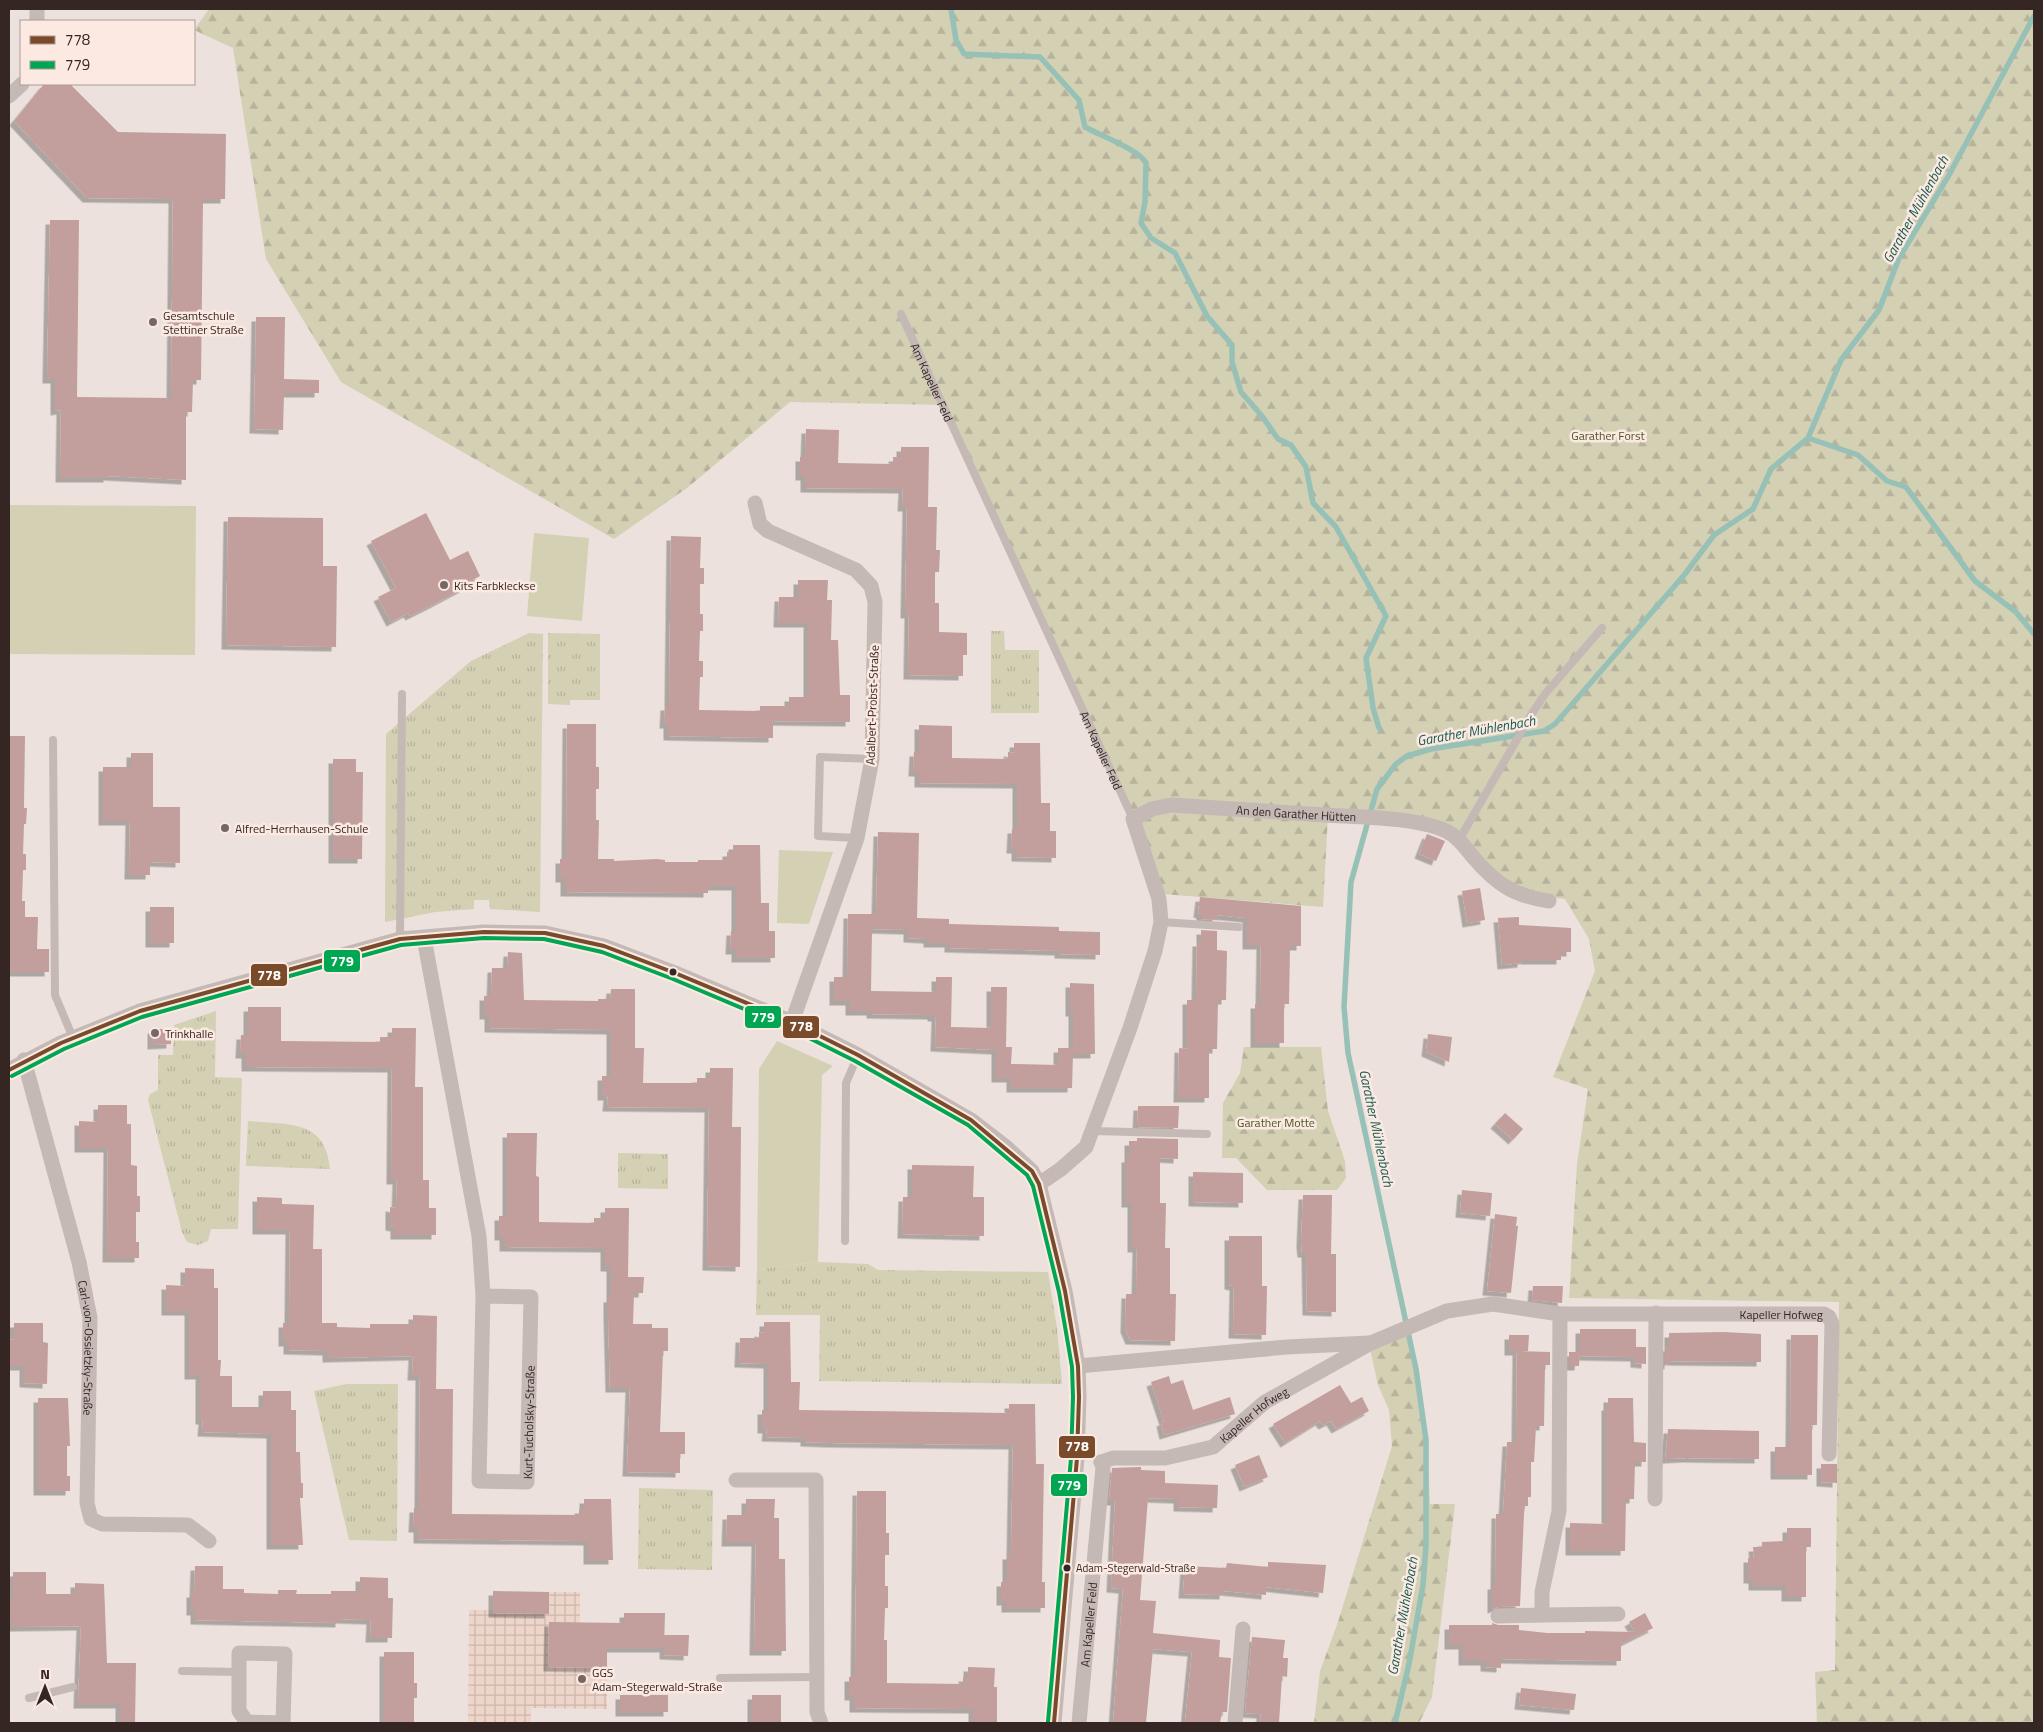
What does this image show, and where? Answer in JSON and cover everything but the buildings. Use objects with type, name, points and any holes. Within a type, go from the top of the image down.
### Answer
[{"type":"street","points":[[9,96],[21,85]]},
{"type":"street","name":"Adalbert-Probst-Straße","points":[[755,503],[760,524],[768,530],[856,570],[871,586],[875,602],[872,759],[857,838],[792,1022]]},
{"type":"street","name":"An den Garather Hütten","points":[[1133,819],[1152,809],[1171,805],[1380,819],[1436,828],[1447,831],[1459,840],[1495,880],[1510,890],[1528,898],[1549,901]]},
{"type":"street","name":"Am Kapeller Feld","points":[[1040,1184],[1061,1169],[1086,1146],[1093,1131],[1156,951],[1161,922],[1159,899],[1133,819]]},
{"type":"street","points":[[9,1070],[24,1060],[140,1011],[400,940],[484,932],[527,932],[604,946],[675,973],[792,1022],[858,1055],[971,1120],[1006,1146],[1032,1171],[1040,1184],[1065,1291],[1078,1366],[1077,1458],[1054,1723]]},
{"type":"street","name":"Kurt-Tucholsky-Straße","points":[[424,938],[479,1236],[483,1296],[478,1480],[527,1482],[531,1297],[483,1296]]},
{"type":"street","name":"Carl-von-Ossietzky-Straße","points":[[24,1060],[78,1262],[90,1318],[87,1502],[91,1519],[102,1524],[188,1525],[209,1541]]},
{"type":"street","name":"Kapeller Hofweg","points":[[1101,1462],[1113,1458],[1165,1458],[1213,1446],[1265,1402],[1371,1343],[1447,1311],[1492,1304],[1560,1314],[1824,1314],[1829,1317],[1832,1324],[1829,1454]]},
{"type":"street","points":[[1655,1500],[1656,1313]]},
{"type":"street","points":[[1542,1615],[1542,1592],[1559,1511],[1560,1314]]},
{"type":"street","name":"Kapeller Hofweg","points":[[1078,1366],[1268,1349],[1371,1343]]},
{"type":"street","points":[[1077,1458],[1097,1459],[1101,1462]]},
{"type":"street","name":"Am Kapeller Feld","points":[[1079,1723],[1103,1467],[1101,1462]]},
{"type":"street","points":[[736,1480],[816,1480],[816,1712],[821,1723]]},
{"type":"street","points":[[1498,1616],[1618,1614]]},
{"type":"street","points":[[1235,1723],[1243,1629]]},
{"type":"street","points":[[239,1653],[285,1654],[283,1723],[247,1722],[239,1711],[239,1653]]},
{"type":"lane","name":"Am Kapeller Feld","points":[[901,314],[1133,819]]},
{"type":"lane","points":[[1459,840],[1507,754],[1545,694],[1602,628]]},
{"type":"lane","points":[[400,940],[402,694]]},
{"type":"lane","points":[[53,740],[55,995],[73,1038]]},
{"type":"lane","points":[[857,838],[818,836],[820,757],[872,759]]},
{"type":"lane","points":[[1161,922],[1239,927]]},
{"type":"lane","points":[[845,1241],[846,1083],[858,1055]]},
{"type":"lane","points":[[1093,1131],[1207,1134]]},
{"type":"lane","points":[[182,1671],[239,1672]]},
{"type":"lane","points":[[720,1678],[816,1676]]},
{"type":"lane","points":[[28,1698],[73,1687]]},
{"type":"green space","name":"Garather Forst","points":[[209,9],[2034,9],[2034,1723],[1817,1723],[1815,1672],[1835,1670],[1839,1302],[1569,1298],[1577,1164],[1588,1089],[1553,1077],[1595,971],[1589,939],[1565,899],[1532,895],[1513,889],[1447,830],[1328,816],[1323,907],[1163,894],[946,405],[790,402],[687,488],[614,539],[341,382],[266,259],[233,48],[195,30]]},
{"type":"green space","points":[[9,505],[196,506],[195,655],[9,654]]},
{"type":"green space","points":[[534,533],[589,538],[582,621],[527,616]]},
{"type":"green space","points":[[991,631],[1004,631],[1005,650],[1039,650],[1039,713],[991,713]]},
{"type":"green space","points":[[529,633],[543,634],[540,912],[490,909],[489,900],[474,900],[474,909],[435,912],[385,922],[386,734],[471,661]]},
{"type":"green space","points":[[548,633],[600,634],[600,700],[570,700],[570,705],[548,704]]},
{"type":"green space","points":[[779,850],[833,852],[809,924],[777,923]]},
{"type":"green space","points":[[216,1011],[215,1077],[242,1078],[238,1229],[211,1229],[208,1241],[198,1245],[187,1242],[182,1232],[148,1100],[150,1094],[158,1090],[158,1055],[173,1055],[174,1025]]},
{"type":"green space","points":[[777,1041],[833,1066],[822,1075],[818,1262],[757,1269],[759,1069]]},
{"type":"green space","name":"Garather Motte","points":[[1244,1047],[1321,1047],[1328,1111],[1345,1161],[1346,1178],[1337,1190],[1267,1190],[1236,1158],[1222,1158],[1223,1103],[1240,1073]]},
{"type":"green space","points":[[248,1121],[290,1125],[313,1133],[321,1141],[327,1153],[330,1169],[246,1166]]},
{"type":"green space","points":[[618,1153],[668,1154],[668,1189],[618,1188]]},
{"type":"green space","points":[[818,1262],[868,1264],[878,1270],[1048,1272],[1057,1328],[1062,1384],[819,1381],[820,1315],[756,1315],[757,1269]]},
{"type":"green space","points":[[1410,1330],[1427,1439],[1430,1504],[1455,1504],[1432,1697],[1419,1723],[1314,1723],[1320,1671],[1338,1622],[1392,1446],[1389,1410],[1378,1385],[1370,1349]]},
{"type":"green space","points":[[346,1384],[398,1384],[397,1541],[349,1540],[314,1391]]},
{"type":"green space","points":[[639,1488],[713,1490],[712,1570],[638,1569]]},
{"type":"shaded area","points":[[549,1592],[580,1592],[580,1623],[549,1623],[548,1667],[607,1668],[607,1709],[531,1708],[531,1723],[468,1723],[469,1610],[493,1610],[493,1613],[549,1614]]},
{"type":"waterway","points":[[951,9],[956,40],[964,54],[1040,57],[1079,100],[1085,127],[1128,148],[1146,163],[1145,202],[1141,223],[1151,238],[1175,253],[1207,316],[1232,345],[1232,362],[1241,392],[1262,416],[1278,439],[1291,445],[1306,467],[1313,503],[1336,527],[1386,616],[1366,658],[1373,708],[1379,728]]},
{"type":"waterway","name":"Garather Mühlenbach","points":[[1395,1723],[1409,1664],[1423,1585],[1426,1546],[1426,1440],[1416,1369],[1348,1053],[1344,1007],[1351,882],[1377,789],[1396,764],[1407,756],[1431,749],[1544,731],[1555,724],[1685,574],[1714,535],[1753,509],[1771,469],[1808,438],[1841,360],[1879,310],[1899,258],[1949,175],[2034,16]]},
{"type":"waterway","points":[[1808,438],[1858,455],[1887,481],[1906,487],[1975,581],[2016,612],[2034,634]]},
{"type":"transit line","name":"778","points":[[9,1070],[61,1043],[140,1011],[400,939],[484,932],[545,933],[604,946],[675,973],[792,1022],[858,1055],[971,1120],[1032,1171],[1039,1184],[1065,1291],[1078,1366],[1077,1458],[1054,1723]]},
{"type":"transit line","name":"779","points":[[12,1076],[64,1049],[142,1017],[401,945],[484,938],[544,939],[602,952],[673,979],[789,1028],[855,1061],[968,1125],[1027,1175],[1033,1186],[1059,1292],[1072,1367],[1071,1458],[1048,1722]]},
{"type":"place","name":"Gesamtschule Stettiner Straße","points":[[153,322]]},
{"type":"place","name":"Kits Farbkleckse","points":[[444,585]]},
{"type":"place","name":"Alfred-Herrhausen-Schule","points":[[225,828]]},
{"type":"place","name":"Trinkhalle","points":[[155,1033]]},
{"type":"place","name":"Adam-Stegerwald-Straße","points":[[1067,1568]]},
{"type":"place","name":"GGS Adam-Stegerwald-Straße","points":[[582,1679]]}]
